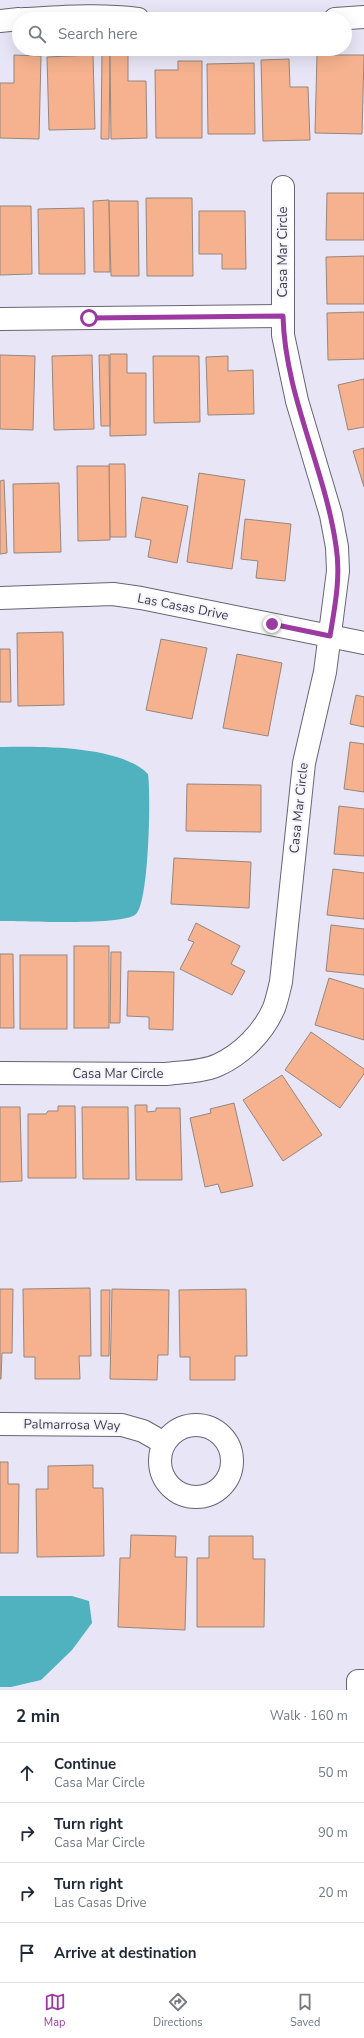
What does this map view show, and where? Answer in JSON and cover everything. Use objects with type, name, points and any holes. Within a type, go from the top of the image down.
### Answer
[{"type":"street","points":[[352,18],[364,17]]},
{"type":"street","points":[[0,21],[12,20]]},
{"type":"street","name":"Casa Mar Circle","points":[[0,1073],[166,1074],[194,1071],[218,1065],[243,1049],[260,1033],[274,1008],[281,982],[304,763],[325,672],[338,571],[337,547],[331,515],[297,401],[288,363],[284,335],[284,187]]},
{"type":"street","name":"Casa Mar Circle","points":[[0,319],[283,316]]},
{"type":"street","name":"Las Casas Drive","points":[[0,598],[113,594],[141,598],[364,643]]},
{"type":"street","name":"Palmarrosa Way","points":[[0,1424],[122,1425],[143,1431],[164,1443]]},
{"type":"street","points":[[358,1690],[358,1681],[364,1681]]},
{"type":"water","points":[[0,747],[56,747],[99,752],[118,757],[135,764],[148,774],[148,847],[144,890],[136,914],[128,918],[113,920],[50,922],[0,921]]},
{"type":"water","points":[[0,1596],[72,1596],[89,1601],[92,1623],[72,1650],[41,1680],[11,1687],[0,1687]]},
{"type":"building","points":[[364,55],[362,134],[315,133],[317,56]]},
{"type":"building","points":[[14,56],[41,56],[39,139],[0,138],[0,83],[14,83]]},
{"type":"building","points":[[93,56],[95,129],[49,130],[47,57]]},
{"type":"building","points":[[102,56],[110,56],[109,139],[101,139]]},
{"type":"building","points":[[110,56],[128,56],[128,81],[146,81],[147,138],[111,139]]},
{"type":"building","points":[[289,59],[290,87],[308,87],[310,140],[263,141],[261,60]]},
{"type":"building","points":[[178,61],[202,61],[202,138],[156,138],[155,70],[178,70]]},
{"type":"building","points":[[254,63],[255,134],[208,134],[207,64]]},
{"type":"building","points":[[327,193],[364,193],[364,240],[326,240]]},
{"type":"building","points":[[146,198],[192,198],[193,276],[147,276]]},
{"type":"building","points":[[109,200],[110,272],[94,272],[93,201]]},
{"type":"building","points":[[109,201],[138,201],[139,276],[111,276]]},
{"type":"building","points":[[0,206],[31,206],[32,274],[0,275]]},
{"type":"building","points":[[84,208],[85,274],[39,274],[38,209]]},
{"type":"building","points":[[199,211],[245,211],[246,269],[222,269],[222,254],[199,254]]},
{"type":"building","points":[[364,256],[364,304],[327,304],[326,257]]},
{"type":"building","points":[[364,312],[364,359],[328,360],[327,313]]},
{"type":"building","points":[[110,354],[127,354],[127,373],[146,373],[146,435],[110,436]]},
{"type":"building","points":[[0,355],[35,356],[33,430],[0,429]]},
{"type":"building","points":[[92,355],[94,429],[54,430],[52,356]]},
{"type":"building","points":[[99,355],[109,355],[110,426],[101,426]]},
{"type":"building","points":[[153,356],[199,356],[200,422],[154,423]]},
{"type":"building","points":[[228,356],[228,371],[253,370],[254,414],[208,415],[206,357]]},
{"type":"building","points":[[364,379],[364,427],[348,430],[338,385]]},
{"type":"building","points":[[364,448],[364,487],[353,451]]},
{"type":"building","points":[[109,464],[125,464],[126,537],[110,537]]},
{"type":"building","points":[[77,466],[109,466],[110,540],[78,541]]},
{"type":"building","points":[[199,473],[245,480],[232,569],[187,562]]},
{"type":"building","points":[[4,480],[7,553],[0,554],[0,481]]},
{"type":"building","points":[[59,483],[61,552],[14,553],[13,484]]},
{"type":"building","points":[[142,497],[188,506],[177,563],[148,557],[151,540],[135,537]]},
{"type":"building","points":[[245,519],[291,524],[285,581],[256,578],[258,561],[241,559]]},
{"type":"building","points":[[63,632],[64,705],[18,706],[17,633]]},
{"type":"building","points":[[161,639],[207,648],[192,719],[146,710]]},
{"type":"building","points":[[0,649],[10,649],[11,702],[0,702]]},
{"type":"building","points":[[237,654],[282,663],[268,736],[223,728]]},
{"type":"building","points":[[356,695],[364,697],[364,727],[350,724]]},
{"type":"building","points":[[350,742],[364,744],[364,792],[344,789]]},
{"type":"building","points":[[187,784],[261,785],[261,832],[186,831]]},
{"type":"building","points":[[339,806],[364,809],[364,856],[334,854]]},
{"type":"building","points":[[174,858],[251,862],[249,908],[171,904]]},
{"type":"building","points":[[333,869],[364,873],[364,919],[327,915]]},
{"type":"building","points":[[196,923],[240,946],[231,964],[245,971],[232,995],[180,969],[194,942],[188,940]]},
{"type":"building","points":[[331,925],[364,929],[364,975],[326,971]]},
{"type":"building","points":[[74,946],[109,946],[109,1028],[74,1028]]},
{"type":"building","points":[[111,952],[121,952],[120,1023],[110,1023]]},
{"type":"building","points":[[0,954],[13,954],[14,1028],[0,1028]]},
{"type":"building","points":[[20,955],[67,955],[67,1029],[20,1029]]},
{"type":"building","points":[[128,971],[174,972],[173,1030],[149,1029],[149,1017],[127,1016]]},
{"type":"building","points":[[329,978],[364,989],[364,1040],[315,1025]]},
{"type":"building","points":[[311,1032],[364,1069],[364,1074],[340,1108],[285,1070]]},
{"type":"building","points":[[282,1075],[322,1135],[283,1161],[243,1100]]},
{"type":"building","points":[[234,1103],[253,1186],[221,1193],[218,1184],[205,1187],[190,1118],[211,1113],[210,1109]]},
{"type":"building","points":[[135,1105],[147,1105],[147,1112],[156,1111],[156,1108],[180,1108],[182,1180],[136,1180]]},
{"type":"building","points":[[58,1106],[75,1106],[76,1178],[28,1178],[28,1114],[46,1114],[48,1111],[58,1111]]},
{"type":"building","points":[[0,1107],[20,1107],[22,1181],[0,1182]]},
{"type":"building","points":[[82,1107],[128,1107],[129,1179],[83,1179]]},
{"type":"building","points":[[90,1288],[91,1356],[79,1356],[80,1379],[35,1379],[35,1357],[24,1357],[23,1289]]},
{"type":"building","points":[[0,1289],[13,1289],[12,1353],[2,1353],[1,1379],[0,1379]]},
{"type":"building","points":[[112,1289],[169,1290],[168,1355],[158,1355],[157,1380],[110,1379]]},
{"type":"building","points":[[246,1289],[247,1356],[235,1356],[235,1380],[190,1380],[190,1357],[180,1357],[179,1290]]},
{"type":"building","points":[[101,1290],[110,1290],[109,1356],[101,1356]]},
{"type":"building","points":[[0,1462],[8,1462],[8,1484],[19,1484],[18,1553],[0,1553]]},
{"type":"building","points":[[93,1465],[93,1488],[103,1488],[104,1556],[37,1557],[36,1489],[48,1489],[48,1466]]},
{"type":"building","points":[[131,1535],[176,1536],[175,1557],[187,1557],[185,1630],[118,1627],[120,1558],[130,1558]]},
{"type":"building","points":[[209,1536],[253,1536],[253,1559],[265,1559],[264,1627],[197,1627],[197,1558],[209,1558]]},
{"type":"route","points":[[89,318],[283,316],[288,363],[315,465],[331,515],[337,547],[338,571],[330,636],[272,624]]}]
